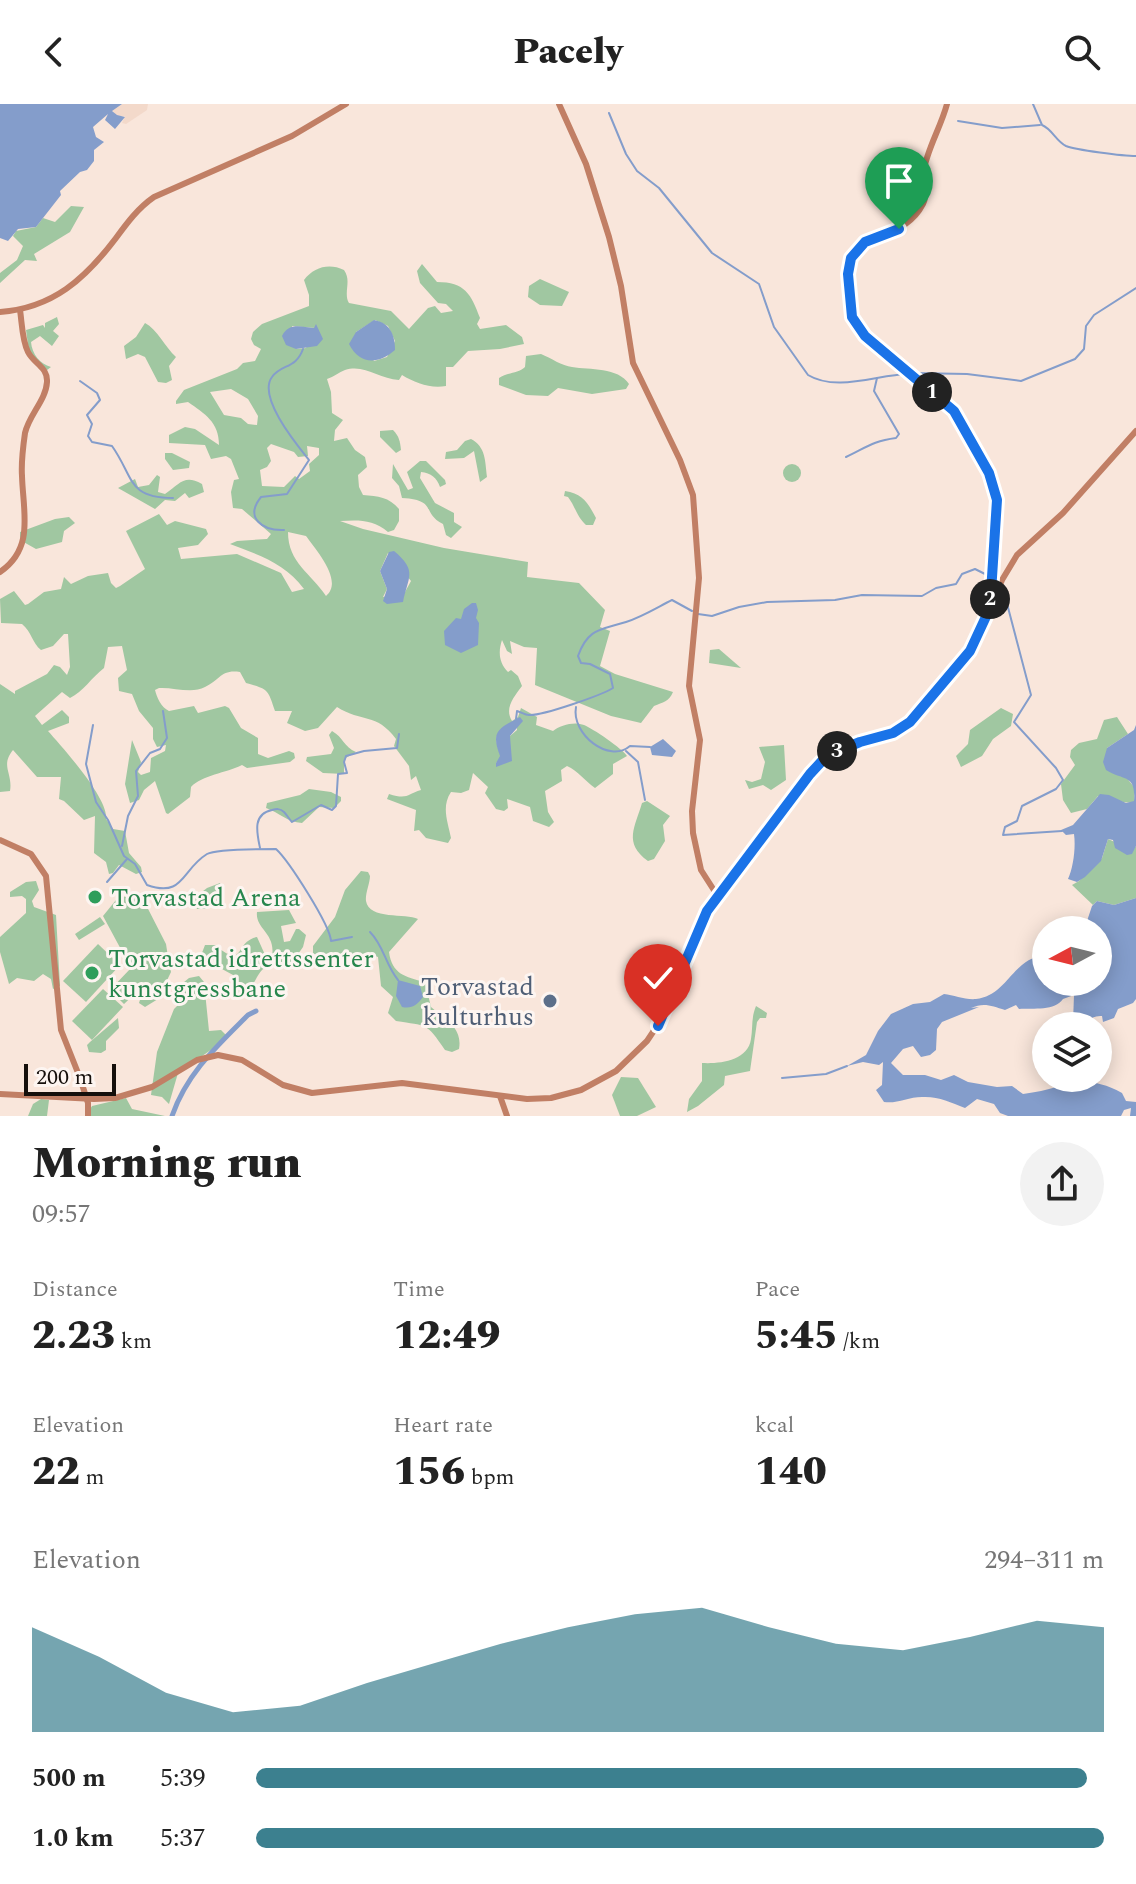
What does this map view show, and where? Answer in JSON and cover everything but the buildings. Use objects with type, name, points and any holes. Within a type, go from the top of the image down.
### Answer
[{"type":"main road","points":[[0,312],[20,310],[55,297],[79,281],[136,212],[154,197],[292,136],[346,104]]},
{"type":"main road","points":[[559,104],[586,164],[609,237],[621,286],[633,363],[680,460],[693,495],[699,578],[689,686],[700,740],[692,811],[693,833],[701,870],[717,895]]},
{"type":"main road","points":[[947,104],[924,172],[926,195],[923,205],[905,225],[858,247],[849,263],[848,282],[851,313],[858,329],[954,411],[992,481],[997,500],[990,608]]},
{"type":"main road","points":[[0,572],[14,559],[24,540],[27,524],[22,474],[25,437],[29,420],[47,384],[45,371],[27,351],[20,310]]},
{"type":"main road","points":[[0,1094],[115,1098],[137,1093],[194,1062],[215,1055],[242,1060],[283,1085],[305,1092],[326,1093],[402,1083],[541,1099],[576,1092],[603,1080],[633,1057],[659,1023],[699,927],[717,895],[819,764],[847,747],[899,730],[920,712],[970,651],[1017,555],[1063,513],[1136,431]]},
{"type":"main road","points":[[0,840],[31,854],[46,876],[61,1030],[86,1099],[88,1116]]},
{"type":"main road","points":[[500,1096],[507,1116]]},
{"type":"shaded area","points":[[122,104],[148,104],[147,110],[126,124],[122,123],[125,116],[117,116],[112,110]]},
{"type":"green space","points":[[71,206],[84,207],[70,232],[34,254],[37,261],[25,260],[0,283],[0,273],[17,260],[23,246],[13,236],[16,231],[36,227],[43,218],[55,222]]},
{"type":"green space","points":[[422,264],[437,282],[454,284],[466,291],[480,318],[477,324],[480,329],[506,325],[522,337],[524,344],[468,351],[453,367],[446,367],[446,386],[423,385],[402,375],[399,380],[392,379],[359,369],[345,370],[327,379],[332,413],[343,420],[335,430],[334,441],[347,438],[355,450],[365,457],[367,467],[358,475],[363,495],[383,498],[399,509],[399,521],[394,530],[388,532],[371,523],[340,521],[444,548],[528,562],[527,577],[579,583],[605,610],[600,627],[610,631],[600,666],[615,674],[673,692],[665,701],[654,706],[641,723],[611,716],[535,685],[537,648],[510,641],[512,654],[502,640],[501,661],[508,672],[511,670],[518,676],[522,686],[510,707],[512,721],[518,717],[521,708],[537,717],[536,725],[553,731],[568,724],[580,724],[607,739],[627,756],[613,764],[613,774],[595,788],[567,766],[561,770],[562,781],[545,791],[548,812],[554,822],[549,827],[533,821],[530,807],[507,799],[508,808],[504,811],[496,809],[485,793],[488,787],[473,773],[469,790],[451,792],[446,803],[451,838],[448,843],[426,838],[419,830],[414,831],[416,810],[387,799],[389,794],[404,796],[421,790],[416,776],[411,780],[409,766],[394,746],[396,739],[382,725],[337,707],[318,728],[305,731],[287,723],[292,711],[275,711],[266,691],[246,683],[240,672],[234,671],[200,689],[155,690],[160,702],[169,711],[194,706],[198,713],[225,706],[241,728],[258,738],[258,754],[268,758],[289,751],[294,753],[295,758],[290,762],[247,768],[242,765],[201,780],[191,787],[190,797],[168,814],[155,781],[144,790],[139,800],[130,803],[125,784],[132,740],[141,762],[138,772],[141,775],[150,772],[151,758],[165,751],[166,745],[157,747],[153,728],[139,711],[132,694],[119,691],[118,678],[127,670],[122,646],[108,647],[104,668],[83,688],[70,698],[62,692],[35,716],[42,725],[62,710],[69,717],[69,723],[48,731],[93,787],[113,829],[125,831],[129,853],[142,872],[136,874],[119,865],[109,874],[106,862],[94,853],[95,816],[84,820],[59,799],[61,777],[37,777],[13,750],[7,761],[10,791],[0,792],[0,684],[15,694],[15,691],[47,674],[54,665],[67,675],[70,667],[68,634],[64,634],[53,646],[41,650],[22,624],[1,623],[0,599],[14,591],[25,605],[28,604],[44,592],[61,589],[64,577],[71,584],[88,576],[108,573],[111,583],[116,588],[120,586],[145,569],[126,531],[159,514],[167,525],[175,521],[206,529],[208,534],[198,545],[178,548],[181,559],[237,554],[281,573],[292,592],[304,589],[280,566],[230,544],[267,539],[271,534],[242,509],[233,508],[231,492],[234,480],[239,479],[231,459],[226,456],[211,459],[205,445],[169,443],[169,435],[185,427],[195,429],[219,445],[217,430],[210,419],[188,402],[176,404],[176,401],[184,390],[237,369],[243,363],[255,361],[261,349],[251,339],[253,332],[262,324],[309,306],[304,280],[322,268],[344,270],[349,303],[391,311],[409,329],[428,308],[435,306],[441,313],[453,311],[446,304],[438,303],[420,283],[417,271]],"holes":[[[375,320],[388,326],[395,341],[387,357],[374,361],[356,332]],[[292,326],[315,328],[306,348],[296,349]],[[231,389],[248,399],[258,416],[257,425],[224,415],[210,392]],[[271,444],[294,452],[298,457],[308,456],[307,446],[319,448],[319,455],[309,464],[310,471],[299,479],[295,476],[284,487],[262,486],[260,470],[271,461],[267,448]],[[288,532],[306,536],[330,574],[331,590],[326,596],[292,552]],[[388,553],[411,581],[405,592],[383,597],[387,589],[380,571]],[[516,719],[517,730],[510,736],[509,750],[496,763],[501,757],[497,738]]]},
{"type":"green space","points":[[540,279],[569,292],[562,306],[540,305],[528,297],[529,286]]},
{"type":"green space","points":[[57,317],[59,324],[53,331],[59,336],[52,346],[40,336],[31,342],[37,358],[51,367],[47,370],[29,352],[26,330],[43,325],[45,328],[45,323]]},
{"type":"green space","points":[[145,323],[176,357],[169,366],[172,380],[166,383],[158,382],[145,357],[138,354],[126,359],[124,346],[136,337]]},
{"type":"green space","points":[[541,354],[560,364],[611,372],[629,384],[626,389],[592,394],[558,388],[548,396],[526,395],[499,385],[499,378],[525,367],[526,356]]},
{"type":"green space","points":[[393,430],[401,447],[396,453],[380,437],[380,431]]},
{"type":"green space","points":[[471,439],[480,446],[485,460],[487,477],[480,482],[474,451],[464,458],[445,459],[446,452],[457,450]]},
{"type":"green space","points":[[165,453],[190,462],[189,468],[173,470],[165,459]]},
{"type":"green space","points":[[420,461],[426,461],[445,480],[446,484],[440,487],[433,476],[421,472],[420,478],[435,503],[454,513],[454,522],[462,527],[451,538],[425,504],[402,498],[399,486],[392,478],[393,464],[408,490],[413,488],[407,472]]},
{"type":"green space","points":[[792,464],[801,473],[792,482],[783,473]]},
{"type":"green space","points":[[157,475],[160,477],[158,492],[165,494],[182,482],[191,480],[202,484],[204,492],[189,498],[185,493],[175,501],[165,500],[155,509],[118,488],[135,479],[138,487],[149,485]]},
{"type":"green space","points":[[565,491],[576,494],[587,504],[596,518],[593,525],[583,522],[568,497],[564,496]]},
{"type":"green space","points":[[69,517],[75,523],[64,531],[62,542],[36,549],[20,540],[20,532]]},
{"type":"green space","points":[[719,649],[741,668],[709,663],[710,650]]},
{"type":"green space","points":[[1001,708],[1013,714],[1011,726],[993,739],[982,756],[961,767],[956,756],[968,744],[970,730]]},
{"type":"green space","points":[[1117,717],[1128,734],[1107,748],[1120,776],[1126,777],[1134,787],[1134,802],[1098,796],[1087,809],[1071,813],[1063,800],[1061,784],[1075,765],[1070,757],[1071,750],[1079,743],[1097,739],[1104,720]]},
{"type":"green space","points":[[332,731],[356,752],[344,759],[344,774],[323,773],[306,761],[307,757],[331,754],[334,748],[329,735]]},
{"type":"green space","points":[[784,745],[786,780],[771,790],[763,785],[749,789],[745,780],[752,782],[761,779],[765,762],[759,747]]},
{"type":"green space","points":[[309,789],[331,792],[341,797],[341,801],[334,808],[319,807],[302,823],[266,808],[267,803],[300,795]]},
{"type":"green space","points":[[647,801],[670,816],[663,825],[665,841],[654,859],[648,861],[633,841],[642,803]]},
{"type":"green space","points":[[1108,839],[1133,850],[1136,846],[1136,898],[1114,905],[1097,901],[1093,905],[1072,885],[1102,858]]},
{"type":"green space","points":[[361,871],[368,872],[370,876],[366,898],[369,907],[381,913],[418,919],[389,952],[391,959],[396,970],[425,982],[431,1007],[455,1029],[459,1049],[452,1052],[445,1050],[425,1027],[396,1021],[388,1013],[393,997],[381,986],[378,957],[362,955],[329,959],[313,953],[313,946],[335,917],[345,890]]},
{"type":"green space","points":[[36,881],[39,890],[32,901],[34,907],[56,915],[60,986],[53,989],[51,979],[43,974],[34,981],[17,978],[9,984],[0,952],[0,937],[26,913],[26,899],[22,896],[10,897],[10,892],[26,882]]},
{"type":"green space","points":[[220,883],[221,900],[205,909],[197,909],[193,899]]},
{"type":"green space","points":[[126,896],[145,903],[166,944],[168,957],[164,964],[171,972],[158,999],[145,1007],[139,1003],[145,984],[124,1004],[110,990],[131,968],[103,916],[116,900]]},
{"type":"green space","points":[[289,910],[296,923],[281,926],[284,942],[290,941],[299,929],[306,935],[303,947],[289,967],[280,961],[270,964],[246,993],[231,998],[229,993],[235,981],[233,975],[222,969],[217,959],[207,962],[200,958],[205,945],[215,945],[236,955],[245,944],[257,937],[266,957],[272,956],[271,942],[259,923],[257,912]]},
{"type":"green space","points":[[100,917],[105,924],[79,940],[75,934]]},
{"type":"green space","name":"Torvastad idrettssenter kunstgressbane","points":[[98,944],[120,965],[86,1002],[63,981]]},
{"type":"green space","points":[[199,976],[204,982],[209,1031],[221,1030],[227,1036],[178,1073],[169,1104],[162,1097],[151,1095],[157,1052],[174,1009],[179,1004],[178,987],[189,978]]},
{"type":"green space","points":[[103,989],[123,1007],[92,1040],[72,1021]]},
{"type":"green space","points":[[756,1006],[767,1013],[766,1018],[760,1018],[757,1022],[750,1071],[725,1076],[724,1085],[687,1112],[689,1099],[702,1081],[702,1063],[732,1060],[749,1046]]},
{"type":"green space","points":[[118,1018],[119,1028],[106,1041],[106,1050],[89,1052],[87,1045]]},
{"type":"green space","points":[[621,1077],[638,1078],[656,1107],[637,1116],[620,1116],[612,1095]]},
{"type":"green space","points":[[126,1098],[132,1109],[165,1116],[86,1116],[92,1106]]},
{"type":"green space","points":[[41,1099],[49,1100],[47,1116],[28,1116],[33,1104]]},
{"type":"water","points":[[0,104],[122,104],[112,111],[125,117],[115,129],[105,120],[108,114],[93,127],[96,137],[104,142],[94,150],[94,161],[60,191],[61,195],[36,227],[18,229],[8,241],[0,238]]},
{"type":"water","points":[[374,320],[390,330],[395,350],[383,358],[364,359],[349,344],[356,332]]},
{"type":"water","points":[[316,324],[323,339],[317,346],[296,349],[286,345],[282,336],[288,329],[296,326],[314,328]]},
{"type":"water","points":[[394,551],[409,569],[409,580],[403,602],[387,604],[383,601],[387,589],[380,571],[389,552]]},
{"type":"water","points":[[476,603],[478,610],[478,645],[461,653],[445,645],[444,631],[456,618],[461,619],[464,609]]},
{"type":"water","points":[[520,717],[523,721],[510,736],[512,761],[496,767],[500,756],[496,736],[506,725]]},
{"type":"water","points":[[1136,725],[1136,846],[1132,854],[1127,855],[1115,848],[1113,840],[1108,839],[1101,861],[1085,877],[1077,882],[1068,879],[1074,858],[1074,834],[1066,835],[1061,830],[1073,825],[1100,794],[1126,803],[1134,801],[1131,782],[1106,770],[1103,762],[1107,748],[1134,730]]},
{"type":"water","points":[[663,739],[676,751],[672,757],[652,755],[650,747]]},
{"type":"water","points":[[1136,898],[1136,999],[1118,1009],[1112,1019],[1112,1012],[1073,1012],[1074,996],[1112,996],[1112,916],[1089,916],[1097,901],[1114,905]]},
{"type":"water","points":[[1032,959],[1032,996],[1071,996],[1044,1008],[1019,1009],[1016,1005],[1005,1010],[980,1005],[971,1008],[979,1007],[942,1022],[937,1029],[936,1050],[930,1055],[921,1057],[913,1046],[903,1049],[891,1063],[903,1075],[925,1075],[941,1080],[954,1075],[968,1082],[1012,1086],[1023,1094],[1112,1092],[1112,1088],[1122,1093],[1126,1101],[1136,1102],[1136,1116],[1130,1116],[1131,1108],[1124,1110],[1121,1116],[1008,1116],[1000,1113],[994,1104],[977,1099],[965,1108],[928,1097],[884,1102],[876,1090],[882,1085],[883,1062],[879,1065],[863,1062],[847,1066],[866,1055],[891,1014],[913,1004],[930,1002],[944,994],[972,999],[987,996]]},
{"type":"water","points":[[398,980],[420,986],[423,997],[416,1004],[402,1007],[396,996]]},
{"type":"waterway","points":[[1033,104],[1042,125],[1066,146],[1136,156]]},
{"type":"waterway","points":[[609,113],[626,154],[637,171],[659,188],[712,253],[759,284],[774,327],[808,375],[819,380],[844,382],[907,374]]},
{"type":"waterway","points":[[958,121],[1002,128],[1040,125]]},
{"type":"waterway","points":[[913,373],[967,374],[1021,381],[1075,359],[1084,349],[1086,326],[1094,315],[1136,288]]},
{"type":"waterway","points":[[284,530],[263,526],[254,511],[261,497],[287,494],[309,460],[280,420],[269,386],[272,377],[296,360],[303,349]]},
{"type":"waterway","points":[[846,457],[876,443],[896,438],[899,434],[874,391],[877,378]]},
{"type":"waterway","points":[[80,381],[97,393],[100,400],[87,415],[92,424],[88,436],[92,442],[112,446],[139,490],[158,497],[173,498]]},
{"type":"waterway","points":[[698,614],[712,616],[767,602],[835,600],[862,595],[922,596],[936,588],[956,584],[962,574],[975,569],[989,576]]},
{"type":"waterway","points":[[994,585],[998,593],[1005,596],[1031,695],[1014,722],[1063,780],[1056,789],[1022,806],[1017,821],[1005,827],[1003,835],[1062,831]]},
{"type":"waterway","points":[[516,719],[517,711],[529,715],[546,712],[613,688],[610,674],[581,663],[578,656],[591,635],[672,600],[692,611]]},
{"type":"waterway","points":[[576,707],[579,727],[602,749],[621,751],[630,746],[650,747]]},
{"type":"waterway","points":[[122,846],[128,816],[138,796],[136,771],[150,753],[160,749],[167,738],[163,711]]},
{"type":"waterway","points":[[93,725],[86,764],[96,802],[124,856],[135,864],[147,885],[159,888],[175,885],[198,860],[212,852],[276,849],[308,894],[331,941],[352,937]]},
{"type":"waterway","points":[[260,848],[257,825],[261,816],[280,809],[292,822],[321,805],[332,810],[336,806],[338,774],[347,773],[346,756],[397,748],[399,734]]},
{"type":"waterway","points":[[626,751],[638,762],[645,800]]},
{"type":"waterway","points":[[107,882],[127,859]]},
{"type":"waterway","points":[[370,932],[398,980]]},
{"type":"waterway","points":[[172,1116],[194,1073],[225,1038],[256,1011]]},
{"type":"waterway","points":[[782,1078],[826,1074],[847,1066]]},
{"type":"place","name":"Torvastad Arena","points":[[95,897]]},
{"type":"place","name":"Torvastad idrettssenter kunstgressbane","points":[[92,973]]},
{"type":"place","name":"Torvastad kulturhus","points":[[550,1001]]},
{"type":"route","points":[[658,1026],[707,911],[810,774],[822,761],[838,751],[893,733],[910,722],[970,651],[990,608],[997,500],[989,473],[954,411],[865,336],[852,317],[848,274],[851,258],[865,242],[899,229]]}]
